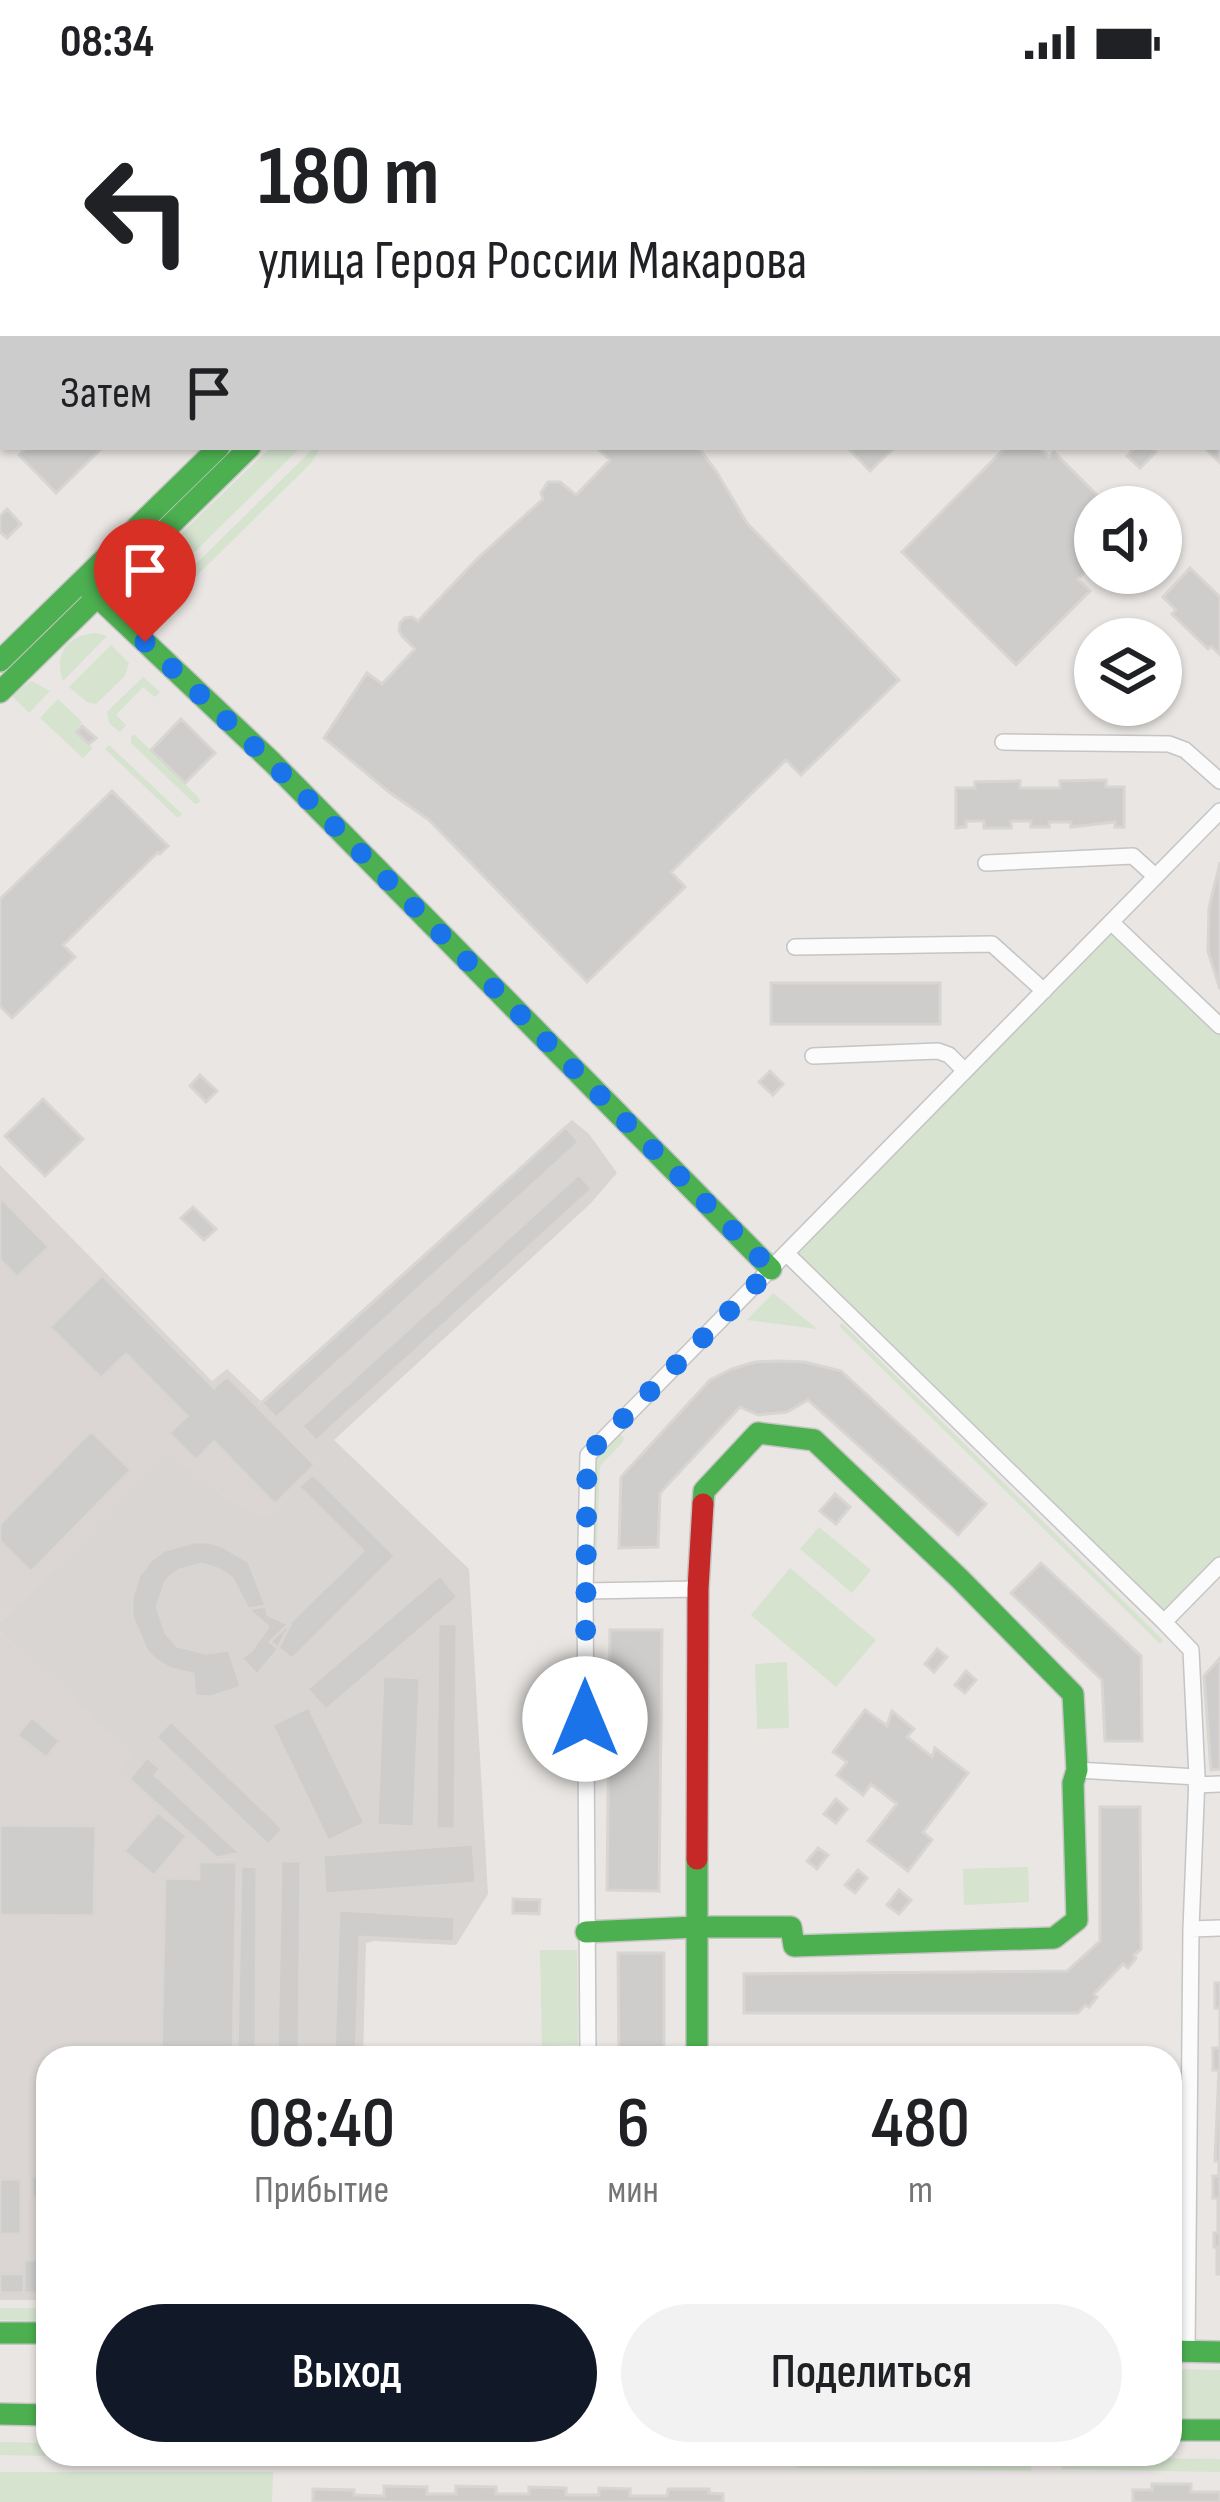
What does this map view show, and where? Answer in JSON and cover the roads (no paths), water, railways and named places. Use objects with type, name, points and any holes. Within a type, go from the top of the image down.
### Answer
[{"type":"street","points":[[0,692],[217,450]]},
{"type":"street","points":[[0,661],[90,591],[247,450]]},
{"type":"street","points":[[90,591],[272,762],[778,1261],[1191,1650],[1197,1782],[1182,2221]]},
{"type":"street","points":[[1003,742],[1169,744],[1185,750],[1220,781]]},
{"type":"street","points":[[588,2046],[587,1455],[1220,811]]},
{"type":"street","points":[[986,862],[1132,856],[1155,876]]},
{"type":"street","points":[[1111,922],[1220,1026]]},
{"type":"street","points":[[795,947],[992,944],[1044,991]]},
{"type":"street","points":[[813,1056],[938,1051],[964,1071]]},
{"type":"street","points":[[586,1932],[696,1927],[791,1927],[794,1946],[1054,1938],[1077,1920],[1073,1694],[961,1579],[814,1440],[758,1433],[704,1491],[698,1589],[696,1927],[697,2046]]},
{"type":"street","points":[[1164,1622],[1220,1565]]},
{"type":"street","points":[[585,1591],[698,1589]]},
{"type":"street","points":[[1077,1770],[1220,1784]]},
{"type":"street","points":[[1191,1929],[1220,1928]]},
{"type":"street","points":[[0,2333],[36,2333]]},
{"type":"street","points":[[1182,2351],[1220,2352]]},
{"type":"street","points":[[0,2414],[36,2415]]},
{"type":"street","points":[[1182,2430],[1220,2430]]}]
